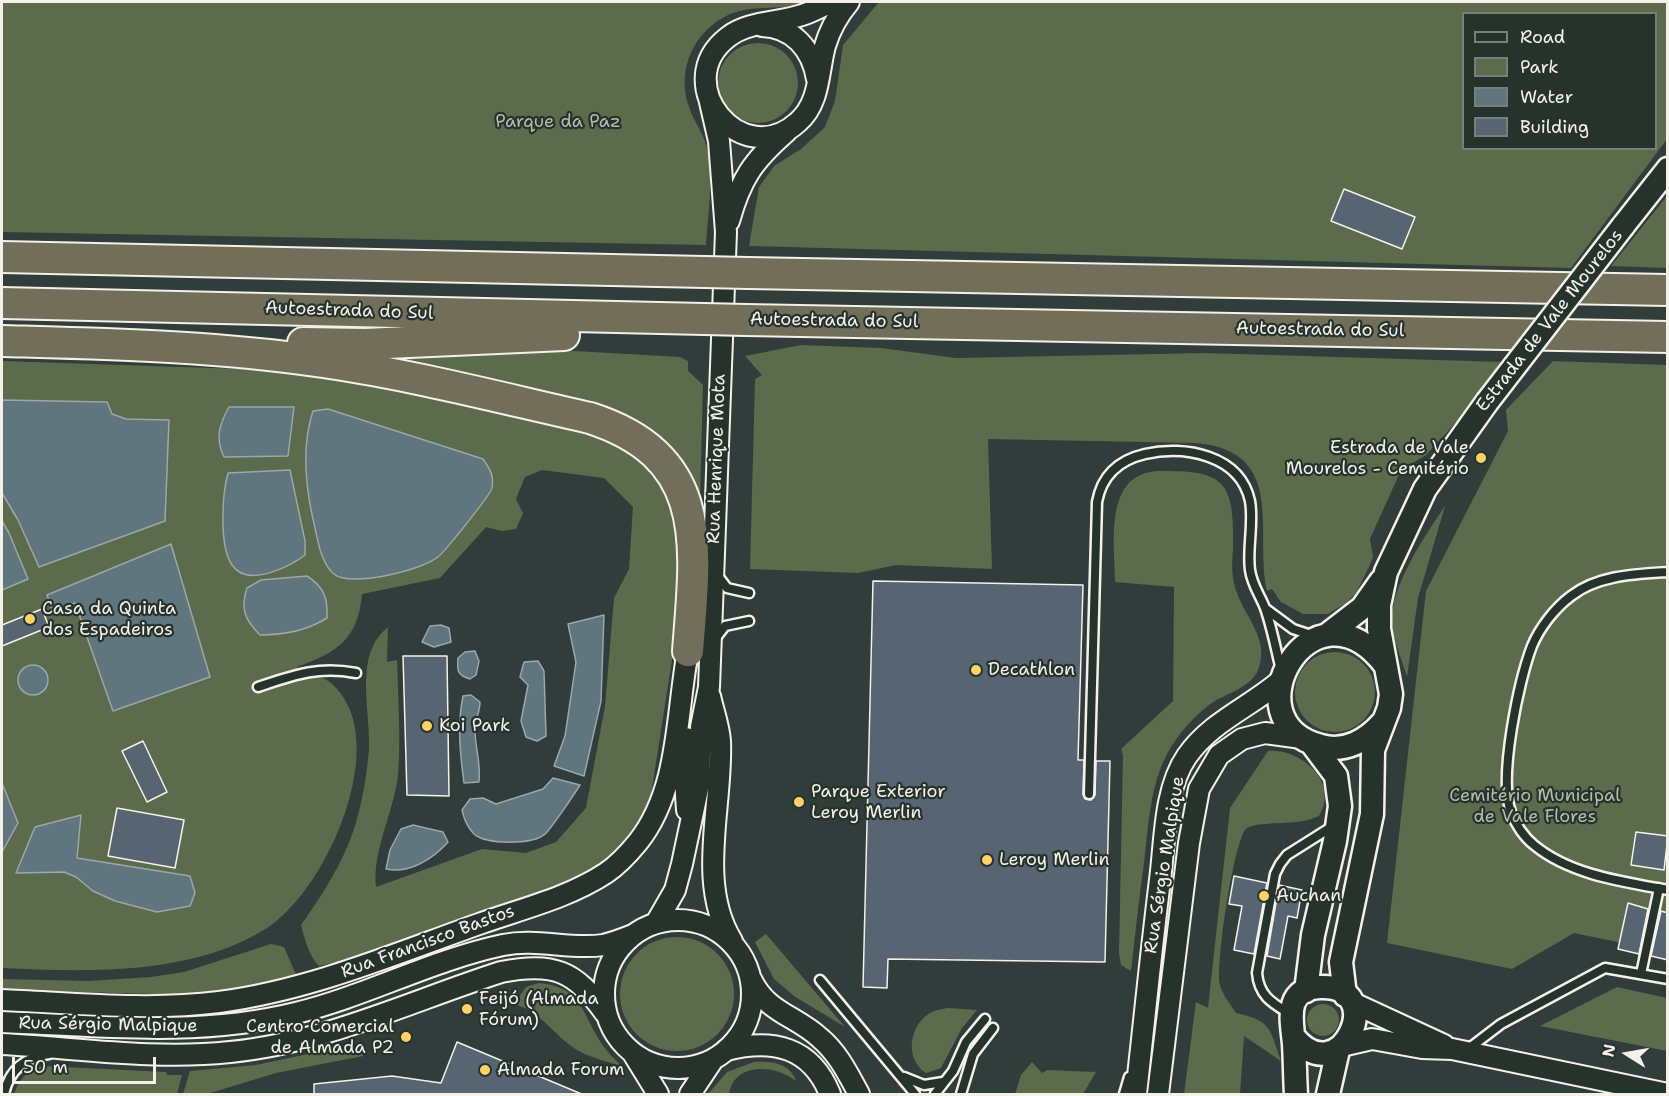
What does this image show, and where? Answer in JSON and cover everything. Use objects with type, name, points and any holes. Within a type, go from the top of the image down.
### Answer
[{"type":"highway","points":[[2,257],[1668,290]]},
{"type":"highway","name":"Autoestrada do Sul","points":[[2,303],[670,319],[1668,337]]},
{"type":"highway","points":[[2,341],[105,344],[404,343],[602,332],[670,319]]},
{"type":"highway","points":[[105,344],[250,353],[353,367],[590,418],[635,437],[649,447],[674,476],[689,510],[699,651]]},
{"type":"main road","name":"Estrada de Vale Mourelos","points":[[1281,678],[1291,657],[1304,644],[1322,636],[1362,608],[1386,572],[1425,489],[1487,402],[1668,169]]},
{"type":"main road","name":"Estrada de Vale Mourelos","points":[[1328,1095],[1342,1047],[1355,1029],[1356,1020],[1348,998],[1341,963],[1372,814],[1372,750],[1391,694],[1379,611],[1386,572]]},
{"type":"main road","points":[[1322,636],[1357,640],[1373,650],[1385,665]]},
{"type":"main road","points":[[1281,678],[1279,700],[1284,717],[1292,730],[1307,741],[1336,776],[1340,806],[1313,935],[1306,991]]},
{"type":"main road","points":[[1307,741],[1324,747],[1341,747],[1357,743],[1372,734],[1383,722]]},
{"type":"main road","points":[[1296,1095],[1292,1025],[1298,997],[1306,991],[1326,987],[1348,998]]},
{"type":"main road","points":[[1292,1025],[1308,1050],[1318,1053],[1342,1047]]},
{"type":"street","points":[[831,2],[801,15],[728,36],[714,51],[706,81],[710,102],[721,120],[739,132],[760,137],[790,129],[807,112],[816,91],[828,37],[849,2]]},
{"type":"street","points":[[757,26],[779,28],[789,33],[806,48],[815,68],[816,91]]},
{"type":"street","name":"Rua Henrique Mota","points":[[710,102],[719,141],[726,232],[713,563],[699,651],[720,740],[714,872],[717,907],[722,922],[739,953]]},
{"type":"street","name":"Rua Henrique Mota","points":[[726,232],[734,204],[754,161],[790,129]]},
{"type":"street","points":[[688,830],[684,779],[699,651]]},
{"type":"street","name":"Rua Francisco Bastos","points":[[2,1000],[176,1005],[219,1002],[267,994],[334,975],[546,900],[594,880],[618,863],[638,843],[660,805],[699,651]]},
{"type":"street","name":"Rua Sérgio Malpique","points":[[1136,1095],[1146,991],[1168,818],[1179,769],[1193,747],[1212,728],[1259,699],[1281,678]]},
{"type":"street","name":"Rua Henrique Mota","points":[[656,923],[675,890],[699,784],[701,727],[709,687]]},
{"type":"street","name":"Rua Sérgio Malpique","points":[[1158,1095],[1189,843],[1199,789],[1219,755],[1242,739],[1265,733],[1307,741]]},
{"type":"street","points":[[658,1095],[634,1055],[616,1036],[605,1013],[604,984],[614,956],[633,935],[656,923],[680,920],[703,924],[723,935],[739,953],[758,994],[767,1003],[828,1046],[841,1061],[860,1095]]},
{"type":"street","name":"Rua Sérgio Malpique","points":[[2,1022],[160,1029],[253,1022],[335,1002],[488,949],[530,942],[601,945],[633,935]]},
{"type":"street","name":"Rua Sérgio Malpique","points":[[2,1044],[114,1053],[210,1054],[276,1045],[335,1030],[501,972],[525,968],[549,969],[572,976],[591,993],[605,1013]]},
{"type":"street","points":[[690,1095],[705,1068],[740,1034],[749,1015],[752,994],[749,973]]},
{"type":"street","points":[[1348,998],[1458,1050]]},
{"type":"street","points":[[1342,1047],[1372,1039],[1422,1048],[1458,1050],[1668,1094]]},
{"type":"street","points":[[634,1055],[653,1065],[674,1068],[694,1067],[720,1055],[763,1044],[784,1047],[797,1053],[812,1065],[830,1095]]},
{"type":"lane","points":[[1089,794],[1097,502],[1099,491],[1111,472],[1126,460],[1150,453],[1205,455],[1230,467],[1244,486],[1250,502],[1250,570],[1266,609],[1281,678]]},
{"type":"lane","points":[[713,563],[719,580],[727,588],[749,593]]},
{"type":"lane","points":[[1641,974],[1663,889],[1598,876],[1554,858],[1534,845],[1519,828],[1510,810],[1506,781],[1523,674],[1533,644],[1551,615],[1572,595],[1601,581],[1634,574],[1668,572]]},
{"type":"lane","points":[[1266,609],[1293,629],[1322,636]]},
{"type":"lane","points":[[699,651],[725,626],[749,621]]},
{"type":"lane","points":[[258,687],[298,673],[324,669],[356,673]]},
{"type":"lane","points":[[1292,1025],[1268,1000],[1258,983],[1257,973],[1275,874],[1287,855],[1338,823]]},
{"type":"lane","points":[[1458,1050],[1605,968],[1668,979]]},
{"type":"lane","points":[[820,980],[915,1095]]},
{"type":"lane","points":[[1124,1095],[1146,991]]},
{"type":"lane","points":[[935,1095],[953,1071],[966,1042],[985,1019]]},
{"type":"lane","points":[[961,1095],[973,1054],[993,1028]]},
{"type":"lane","points":[[4,1095],[12,1074],[18,1066],[34,1057],[114,1053]]},
{"type":"lane","points":[[897,1072],[906,1079],[924,1085],[944,1082]]},
{"type":"green space","name":"Parque da Paz","points":[[2,2],[809,2],[789,7],[748,9],[728,15],[705,31],[690,54],[686,67],[686,93],[691,113],[707,147],[709,164],[710,199],[706,245],[2,232]]},
{"type":"green space","points":[[879,2],[1667,2],[1667,139],[1571,268],[749,246],[759,187],[774,166],[801,149],[825,127],[835,101],[843,45]]},
{"type":"green space","points":[[758,43],[773,46],[786,55],[795,68],[798,83],[795,98],[786,111],[773,120],[758,123],[743,120],[730,111],[721,98],[718,83],[721,68],[730,55],[743,46]]},
{"type":"green space","points":[[1667,196],[1667,268],[1611,266]]},
{"type":"green space","points":[[801,345],[881,348],[956,358],[1205,353],[1504,362],[1469,408],[1426,455],[1401,470],[1370,539],[1373,557],[1357,591],[1348,602],[1328,614],[1303,614],[1281,602],[1272,589],[1267,591],[1261,498],[1255,478],[1244,461],[1225,449],[1196,443],[988,439],[992,569],[896,565],[858,573],[750,569],[755,379],[762,375],[745,356]]},
{"type":"green space","points":[[575,351],[680,357],[688,361],[688,371],[703,385],[700,500],[676,456],[661,441],[638,425],[410,365],[403,359],[438,354]]},
{"type":"green space","points":[[2,361],[242,369],[347,377],[611,437],[640,457],[674,503],[682,559],[675,641],[650,801],[637,827],[621,846],[595,868],[536,894],[342,961],[319,966],[307,947],[301,925],[337,867],[349,842],[359,810],[369,748],[367,667],[377,639],[388,627],[387,662],[397,660],[399,761],[396,789],[377,860],[376,887],[482,849],[526,853],[556,842],[586,808],[605,706],[614,598],[629,569],[633,507],[604,478],[542,470],[525,477],[516,499],[523,513],[516,529],[502,531],[486,527],[440,578],[362,594],[356,623],[343,642],[323,656],[297,667],[300,678],[322,678],[334,685],[343,696],[355,726],[356,757],[352,790],[341,823],[326,856],[308,885],[288,910],[267,928],[238,944],[172,963],[103,970],[2,968]]},
{"type":"green space","name":"Cemitério Municipal de Vale Flores","points":[[1553,361],[1667,365],[1667,952],[1574,933],[1512,969],[1387,943],[1426,591],[1508,431],[1506,410]]},
{"type":"green space","points":[[1156,471],[1197,473],[1210,477],[1220,483],[1227,493],[1233,525],[1232,565],[1235,588],[1258,636],[1261,654],[1260,664],[1252,679],[1246,685],[1209,705],[1195,717],[1175,741],[1160,769],[1149,815],[1131,971],[1121,965],[1119,954],[1123,755],[1121,749],[1173,701],[1174,587],[1115,582],[1114,531],[1120,498],[1127,485],[1139,476]]},
{"type":"green space","points":[[1445,506],[1418,598],[1407,677],[1392,623],[1396,594],[1410,562]]},
{"type":"green space","points":[[1335,652],[1350,655],[1363,664],[1372,677],[1375,692],[1372,707],[1363,720],[1350,729],[1335,732],[1320,729],[1307,720],[1298,707],[1295,692],[1298,677],[1307,664],[1320,655]]},
{"type":"green space","points":[[1268,751],[1293,755],[1314,770],[1325,792],[1324,804],[1319,816],[1290,823],[1253,826],[1247,828],[1242,836],[1231,877],[1219,974],[1221,988],[1236,1013],[1257,1019],[1268,1028],[1281,1061],[1244,1036],[1240,1094],[1184,1094],[1196,1002],[1208,1008],[1230,808]]},
{"type":"green space","points":[[766,934],[845,1027],[794,996],[774,979],[755,942]]},
{"type":"green space","points":[[677,937],[699,941],[717,954],[730,972],[734,994],[730,1016],[717,1034],[699,1047],[677,1051],[655,1047],[637,1034],[624,1016],[620,994],[624,972],[637,954],[655,941]]},
{"type":"green space","points":[[271,944],[284,947],[297,977],[230,991],[193,995],[2,990],[2,979],[89,981],[151,977],[184,972]]},
{"type":"green space","points":[[539,983],[563,989],[577,1000],[603,1045],[624,1068],[579,1051],[533,1013],[514,1004],[526,987]]},
{"type":"green space","points":[[1617,987],[1667,998],[1667,1051],[1540,1026]]},
{"type":"green space","points":[[1323,1004],[1334,1009],[1339,1020],[1334,1031],[1323,1036],[1312,1031],[1307,1020],[1312,1009]]},
{"type":"green space","points":[[948,1008],[977,1010],[962,1028],[941,1068],[926,1073],[919,1067],[912,1052],[914,1034],[917,1026],[930,1013]]},
{"type":"green space","points":[[341,1047],[365,1047],[363,1056],[276,1073],[207,1094],[183,1094],[190,1071],[256,1065]]},
{"type":"green space","points":[[754,1062],[779,1064],[789,1070],[796,1081],[777,1071],[756,1069],[739,1076],[732,1084],[729,1094],[708,1094],[727,1072]]},
{"type":"green space","points":[[1032,1062],[1042,1073],[1047,1070],[1096,1072],[1083,1094],[1015,1094],[1021,1075]]},
{"type":"green space","points":[[43,1066],[166,1072],[167,1075],[182,1075],[177,1094],[14,1094],[24,1076]]},
{"type":"water","points":[[2,400],[107,402],[112,414],[126,419],[169,420],[165,521],[39,567],[18,520],[2,493]]},
{"type":"water","points":[[229,407],[294,407],[288,456],[224,457],[219,432]]},
{"type":"water","points":[[328,409],[483,459],[491,472],[492,488],[468,522],[439,556],[419,567],[387,576],[342,578],[329,569],[322,555],[312,515],[306,463],[307,436],[313,411]]},
{"type":"water","points":[[290,470],[305,541],[305,555],[269,573],[248,575],[239,572],[232,565],[228,556],[223,533],[224,494],[228,473]]},
{"type":"water","points":[[2,521],[28,579],[2,590]]},
{"type":"water","points":[[171,544],[210,677],[113,711],[75,603],[52,610],[47,595]]},
{"type":"water","points":[[307,576],[324,594],[327,618],[295,631],[260,635],[245,614],[244,602],[247,588],[261,580]]},
{"type":"water","points":[[604,615],[601,701],[584,776],[554,766],[565,736],[576,662],[568,624]]},
{"type":"water","points":[[441,625],[449,628],[451,642],[434,647],[422,642],[430,626]]},
{"type":"water","points":[[475,651],[479,661],[476,675],[470,679],[459,672],[458,658],[465,652]]},
{"type":"water","points":[[538,661],[544,671],[546,736],[537,741],[526,737],[521,721],[528,685],[520,677],[524,662]]},
{"type":"water","points":[[33,665],[39,666],[47,674],[47,686],[39,694],[33,695],[27,694],[19,686],[18,680],[19,674],[27,666]]},
{"type":"water","points":[[471,695],[480,702],[475,730],[479,782],[464,783],[460,750],[460,718],[463,696]]},
{"type":"water","points":[[553,778],[580,785],[552,825],[539,838],[520,842],[499,842],[480,838],[468,826],[462,810],[470,799],[483,798],[496,804],[543,789]]},
{"type":"water","points":[[2,783],[18,823],[2,852]]},
{"type":"water","points":[[81,815],[77,858],[190,876],[195,893],[190,906],[157,912],[115,901],[93,891],[76,877],[64,872],[16,873],[35,827]]},
{"type":"water","points":[[413,825],[443,832],[448,842],[420,864],[403,869],[386,869],[390,850],[401,829]]},
{"type":"building","points":[[1344,189],[1415,217],[1402,249],[1331,221]]},
{"type":"building","name":"Leroy Merlin","points":[[873,581],[1083,585],[1078,760],[1084,760],[1083,794],[1085,799],[1091,800],[1095,795],[1096,761],[1110,761],[1105,962],[888,959],[887,988],[863,987]]},
{"type":"building","name":"Casa da Quinta dos Espadeiros","points":[[42,609],[49,627],[2,646],[2,625]]},
{"type":"building","name":"Koi Park","points":[[403,656],[447,656],[449,796],[407,795]]},
{"type":"building","points":[[143,741],[167,792],[147,802],[122,751]]},
{"type":"building","points":[[117,808],[184,820],[175,868],[108,856]]},
{"type":"building","points":[[1636,832],[1668,836],[1664,870],[1631,865]]},
{"type":"building","points":[[1234,876],[1267,883],[1254,954],[1234,950],[1242,906],[1229,904]]},
{"type":"building","points":[[1279,885],[1302,890],[1297,918],[1288,916],[1280,959],[1267,956]]},
{"type":"building","points":[[1628,903],[1648,909],[1639,954],[1618,949]]},
{"type":"building","points":[[1661,911],[1668,913],[1668,960],[1651,956]]},
{"type":"building","name":"Almada Forum","points":[[457,1042],[584,1095],[314,1095],[314,1084],[392,1076],[441,1083]]},
{"type":"place","name":"Estrada de Vale Mourelos - Cemitério","points":[[1481,458]]},
{"type":"place","name":"Casa da Quinta dos Espadeiros","points":[[30,619]]},
{"type":"place","name":"Decathlon","points":[[976,670]]},
{"type":"place","name":"Koi Park","points":[[427,726]]},
{"type":"place","name":"Parque Exterior Leroy Merlin","points":[[799,802]]},
{"type":"place","name":"Leroy Merlin","points":[[987,860]]},
{"type":"place","name":"Auchan","points":[[1264,896]]},
{"type":"place","name":"Feijó (Almada Fórum)","points":[[467,1009]]},
{"type":"place","name":"Centro Comercial de Almada P2","points":[[406,1037]]},
{"type":"place","name":"Almada Forum","points":[[485,1070]]}]
